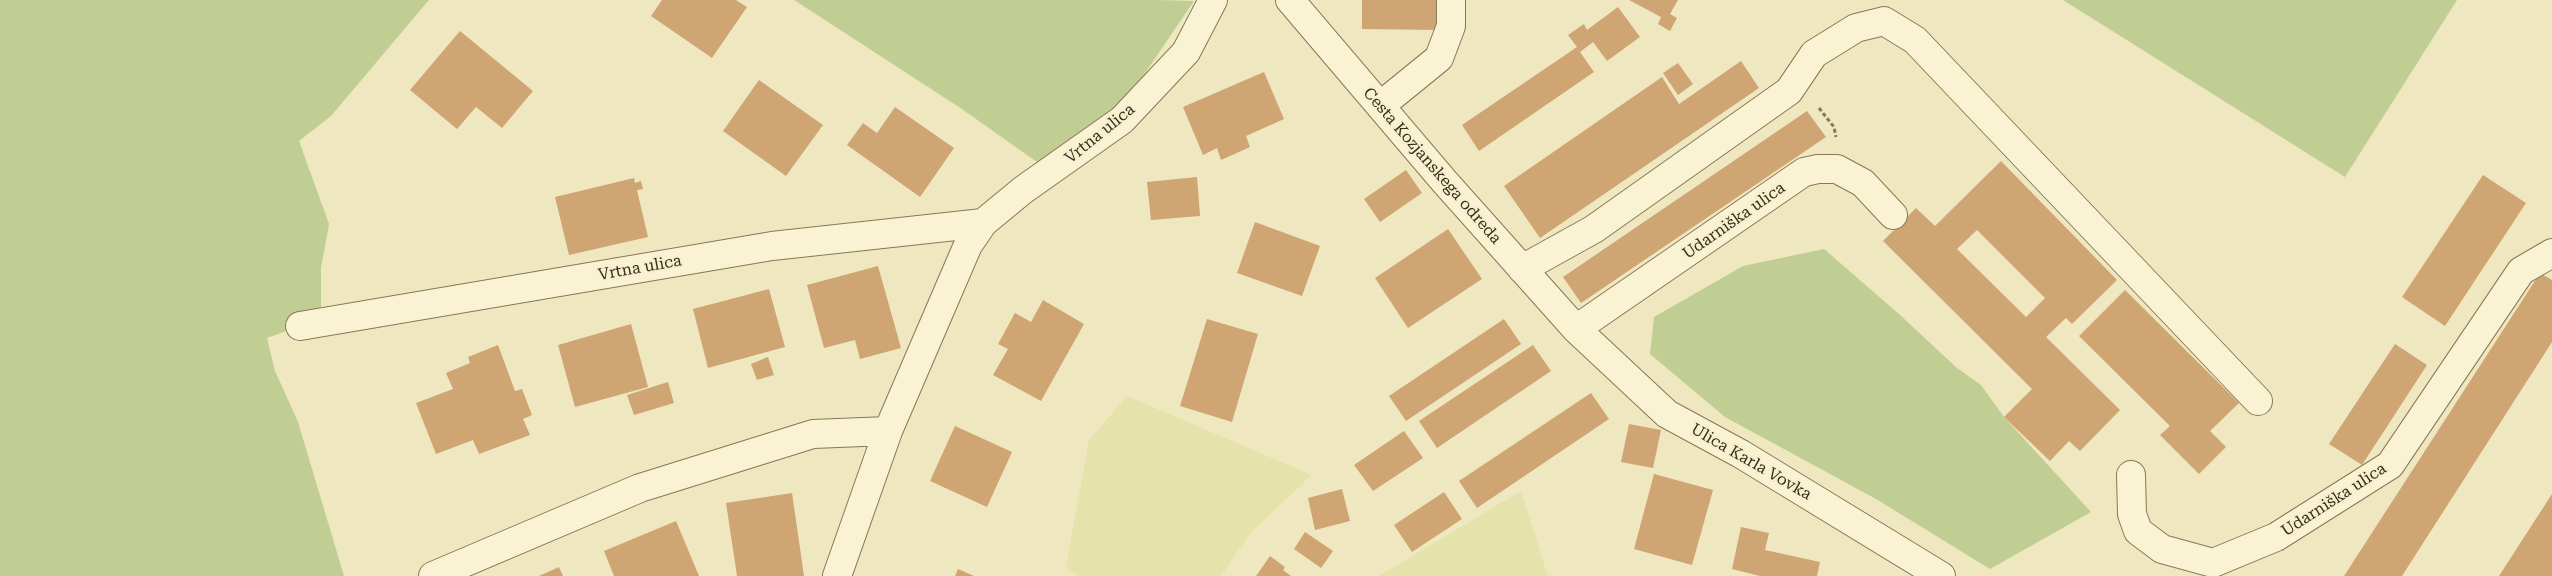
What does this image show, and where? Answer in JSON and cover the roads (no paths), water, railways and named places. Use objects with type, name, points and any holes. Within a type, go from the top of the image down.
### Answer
[{"type":"street","name":"Vrtna ulica","points":[[837,576],[888,431],[968,245],[982,224],[1023,190],[1122,120],[1186,52],[1213,0]]},
{"type":"street","name":"Cesta Kozjanskega odreda","points":[[1290,0],[1380,106],[1576,329]]},
{"type":"street","points":[[1380,106],[1439,58],[1450,26],[1451,0]]},
{"type":"street","points":[[1522,269],[1594,229],[1789,91],[1814,54],[1856,28],[1884,21],[1915,40],[2258,401]]},
{"type":"street","name":"Udarniška ulica","points":[[1576,329],[1804,172],[1818,169],[1837,169],[1863,183],[1893,215]]},
{"type":"street","name":"Vrtna ulica","points":[[300,326],[772,246],[982,224]]},
{"type":"street","name":"Udarniška ulica","points":[[2131,475],[2132,514],[2138,531],[2162,549],[2212,563],[2276,537],[2390,465],[2521,271],[2552,253]]},
{"type":"street","name":"Ulica Karla Vovka","points":[[1576,329],[1668,414],[1740,454],[1941,576]]},
{"type":"street","points":[[433,576],[640,488],[813,434],[888,431]]}]
